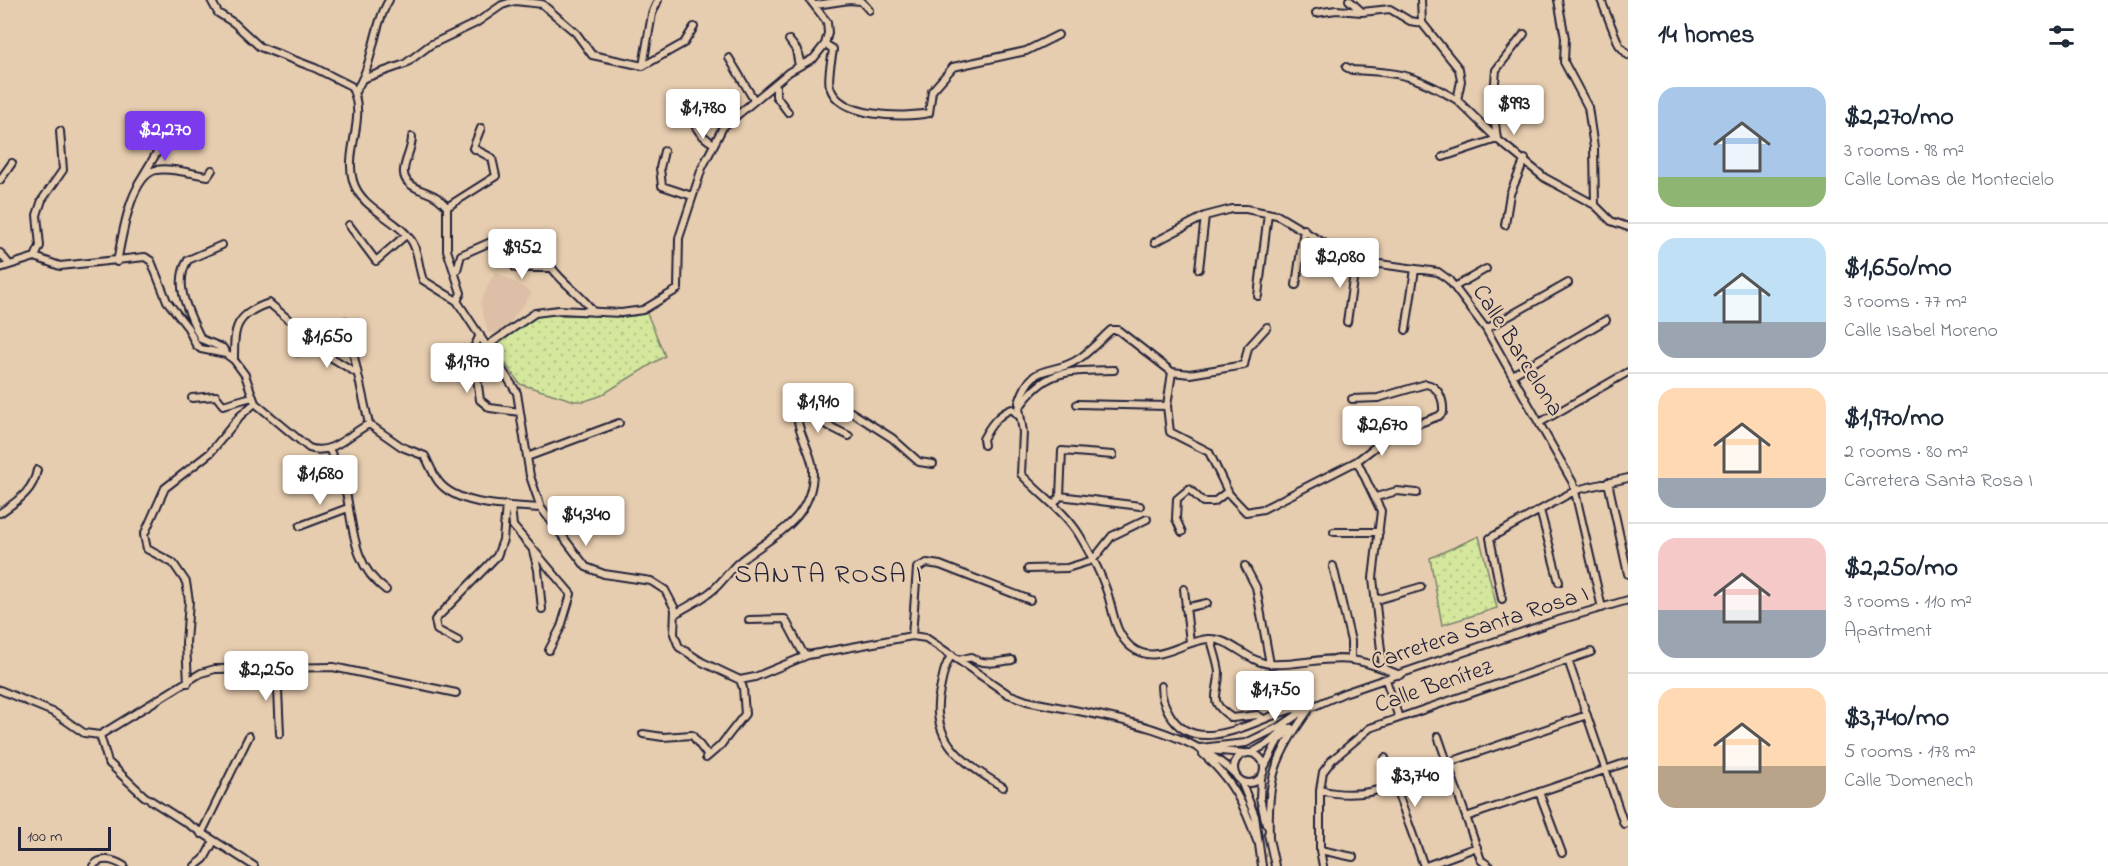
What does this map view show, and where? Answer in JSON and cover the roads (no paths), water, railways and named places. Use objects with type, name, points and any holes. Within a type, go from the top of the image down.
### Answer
[{"type":"street","points":[[211,0],[218,13],[234,23],[260,47],[344,81],[354,93],[358,115],[353,180],[368,204],[406,235],[415,249],[423,280],[457,301],[517,393],[526,457],[541,508],[586,567],[603,574],[660,585],[668,594],[675,614],[674,634],[679,647],[702,662],[740,680],[755,677],[808,656],[912,636],[926,638],[1008,694],[1027,701],[1148,726],[1218,758],[1241,781],[1255,816],[1262,866]]},
{"type":"street","points":[[354,93],[365,78],[369,57],[388,0]]},
{"type":"street","points":[[643,66],[650,22],[658,0]]},
{"type":"street","points":[[1349,0],[1362,12]]},
{"type":"street","points":[[1421,0],[1422,23],[1459,69],[1461,81],[1456,100]]},
{"type":"street","points":[[1558,0],[1565,38],[1564,62],[1588,108],[1594,148],[1595,205]]},
{"type":"street","points":[[1601,0],[1619,45],[1628,55]]},
{"type":"street","points":[[365,78],[405,63],[430,45],[476,23],[502,5],[515,1],[542,4],[576,33],[592,56],[643,66],[684,43],[694,27]]},
{"type":"street","points":[[487,346],[535,313],[559,310],[621,313],[643,310],[678,289],[679,238],[692,196],[723,128],[776,83],[800,65],[814,58],[825,44],[828,33],[826,22],[813,2],[861,1],[869,10]]},
{"type":"street","points":[[1317,13],[1336,10],[1362,12],[1390,9],[1410,21],[1422,23]]},
{"type":"street","points":[[1497,139],[1493,107],[1497,70],[1524,34]]},
{"type":"street","points":[[825,44],[833,49],[829,86],[837,99],[870,114],[908,117],[929,113],[932,91],[953,67],[1026,51],[1058,35]]},
{"type":"street","points":[[729,58],[754,100]]},
{"type":"street","points":[[1346,67],[1352,70],[1398,72],[1435,87],[1456,100],[1497,139],[1525,159],[1545,178],[1595,205],[1611,221],[1628,227]]},
{"type":"street","points":[[776,83],[776,96],[788,112]]},
{"type":"street","points":[[692,103],[693,123],[698,134],[714,144]]},
{"type":"street","points":[[447,207],[496,176],[492,158],[473,148],[481,128]]},
{"type":"street","points":[[35,257],[40,246],[37,215],[42,200],[63,170],[60,131]]},
{"type":"street","points":[[139,188],[137,183],[168,134]]},
{"type":"street","points":[[412,137],[411,155],[404,171],[406,180],[416,188],[437,197],[447,207],[447,250],[461,293],[457,301]]},
{"type":"street","points":[[1443,157],[1497,139]]},
{"type":"street","points":[[664,151],[660,168],[662,186],[692,196]]},
{"type":"street","points":[[1505,225],[1510,194],[1525,159]]},
{"type":"street","points":[[0,180],[12,163]]},
{"type":"street","points":[[117,262],[130,201],[153,171],[160,169],[208,176],[212,170]]},
{"type":"street","name":"Calle Barcelona","points":[[1155,242],[1205,216],[1232,209],[1268,213],[1304,229],[1339,252],[1356,259],[1438,272],[1456,286],[1514,375],[1576,490],[1602,608]]},
{"type":"street","points":[[1258,296],[1268,213]]},
{"type":"street","points":[[1199,269],[1205,216]]},
{"type":"street","points":[[349,225],[376,261],[406,235]]},
{"type":"street","points":[[1296,285],[1304,229]]},
{"type":"street","points":[[456,276],[457,262],[461,255],[493,240],[516,268],[552,268],[565,286],[586,300],[593,312]]},
{"type":"street","points":[[222,245],[189,260],[182,279],[185,305],[201,339],[223,348],[226,354]]},
{"type":"street","points":[[0,253],[9,264]]},
{"type":"street","points":[[0,268],[35,257],[60,266],[117,262],[138,256],[151,261],[167,301],[188,328],[196,345],[201,349],[226,354],[234,360],[245,375],[254,400],[309,448],[319,451],[329,449],[369,424]]},
{"type":"street","points":[[1347,322],[1356,259]]},
{"type":"street","points":[[1406,330],[1415,269]]},
{"type":"street","points":[[1456,286],[1486,269]]},
{"type":"street","points":[[1486,329],[1568,283]]},
{"type":"street","points":[[234,360],[234,331],[249,311],[269,303],[288,320]]},
{"type":"street","points":[[1514,375],[1606,320]]},
{"type":"street","points":[[346,321],[369,424],[402,447],[425,456],[439,483],[473,502],[541,508]]},
{"type":"street","points":[[1267,327],[1248,348],[1244,365],[1190,374],[1172,372],[1124,333],[1112,330],[1078,360],[1038,372],[1030,379],[1022,393],[1019,408],[1023,432],[1021,474],[1054,504],[1080,535],[1106,590],[1116,626],[1131,647],[1147,655],[1157,656],[1190,642],[1211,639],[1224,642],[1251,659],[1270,664],[1351,659],[1400,675]]},
{"type":"street","points":[[480,335],[473,349],[480,400],[490,408],[520,412]]},
{"type":"street","points":[[297,352],[306,342],[356,372]]},
{"type":"street","points":[[1019,408],[1038,384],[1054,376],[1077,371],[1114,370]]},
{"type":"street","points":[[1172,372],[1167,406],[1170,432],[1209,452],[1228,490],[1246,512],[1263,509],[1357,461],[1393,433],[1439,416],[1443,412],[1444,405],[1438,391],[1432,385],[1426,384],[1378,398],[1352,399]]},
{"type":"street","points":[[1541,422],[1628,372]]},
{"type":"street","points":[[192,398],[216,396],[224,405],[254,400]]},
{"type":"street","points":[[188,683],[186,643],[189,601],[186,582],[172,563],[147,549],[144,535],[165,488],[210,453],[254,400]]},
{"type":"street","points":[[797,410],[807,405],[851,412],[885,433],[919,462],[933,464]]},
{"type":"street","points":[[1077,405],[1167,406]]},
{"type":"street","points":[[984,444],[983,439],[987,431],[1004,412],[1012,409],[1019,417]]},
{"type":"street","points":[[797,410],[849,436]]},
{"type":"street","points":[[675,614],[712,591],[739,563],[787,530],[798,515],[807,498],[813,473],[812,461],[797,410]]},
{"type":"street","points":[[526,457],[619,423]]},
{"type":"street","points":[[329,449],[342,479],[355,549],[376,582],[386,590]]},
{"type":"street","points":[[1054,504],[1060,496],[1062,451],[1113,455]]},
{"type":"street","points":[[1357,461],[1376,496],[1381,511],[1373,578],[1383,668]]},
{"type":"street","points":[[0,513],[27,494],[35,482],[37,470]]},
{"type":"street","points":[[1502,599],[1490,538],[1576,490],[1628,478]]},
{"type":"street","points":[[1608,482],[1628,574]]},
{"type":"street","points":[[1182,532],[1176,519],[1177,499],[1189,489],[1203,502],[1214,502],[1228,490]]},
{"type":"street","points":[[1376,496],[1397,491],[1417,493]]},
{"type":"street","points":[[1060,496],[1140,506]]},
{"type":"street","points":[[509,506],[513,526],[571,594],[561,627],[549,650]]},
{"type":"street","points":[[458,641],[437,630],[435,620],[497,556],[503,540],[509,506]]},
{"type":"street","points":[[300,526],[348,508]]},
{"type":"street","points":[[1540,510],[1559,582]]},
{"type":"street","points":[[1028,569],[1067,568],[1093,560],[1112,537],[1147,519]]},
{"type":"street","points":[[1334,532],[1379,532]]},
{"type":"street","points":[[531,546],[538,570],[542,609]]},
{"type":"street","points":[[912,636],[917,568],[921,565],[940,565],[1030,600]]},
{"type":"street","points":[[1245,566],[1256,587],[1270,664]]},
{"type":"street","points":[[1333,566],[1351,641],[1351,659]]},
{"type":"street","points":[[1376,600],[1421,588]]},
{"type":"street","points":[[1184,589],[1190,642]]},
{"type":"street","name":"Carretera Santa Rosa I","points":[[1196,748],[1246,743],[1281,726],[1310,708],[1549,623],[1628,600]]},
{"type":"street","points":[[1185,608],[1207,603]]},
{"type":"street","points":[[749,620],[786,619],[803,653],[808,656]]},
{"type":"street","points":[[1211,639],[1219,671],[1214,697],[1219,709],[1232,718],[1257,715],[1262,718]]},
{"type":"street","name":"Calle Benítez","points":[[1323,866],[1320,850],[1320,790],[1323,772],[1332,760],[1370,728],[1592,652]]},
{"type":"street","points":[[952,655],[945,666],[936,705],[940,728],[948,744],[972,769],[1003,787]]},
{"type":"street","points":[[959,660],[971,657],[979,662],[1012,660]]},
{"type":"street","points":[[1568,660],[1624,824],[1628,822]]},
{"type":"street","points":[[0,690],[55,713],[84,733],[100,735],[201,673],[215,669],[333,667],[456,693]]},
{"type":"street","points":[[277,668],[280,734]]},
{"type":"street","points":[[643,734],[663,737],[692,735],[707,757],[720,746],[745,714],[743,688],[740,680]]},
{"type":"street","points":[[1386,680],[1399,718]]},
{"type":"street","points":[[1161,686],[1162,700],[1173,722],[1194,735],[1214,735],[1292,709],[1303,711]]},
{"type":"street","points":[[1269,837],[1270,789],[1276,763],[1286,741],[1310,708]]},
{"type":"street","name":"Carretera Santa Rosa I","points":[[1248,753],[1269,742],[1310,708]]},
{"type":"street","name":"Carretera Santa Rosa I","points":[[1264,767],[1276,744],[1310,708]]},
{"type":"street","points":[[1447,763],[1587,715]]},
{"type":"street","points":[[100,735],[108,762],[144,796],[254,866]]},
{"type":"street","points":[[201,834],[249,736]]},
{"type":"street","points":[[1438,736],[1481,860],[1489,866]]},
{"type":"street","points":[[1196,748],[1248,753],[1261,758],[1264,767],[1260,798],[1275,866]]},
{"type":"street","points":[[1196,748],[1221,771],[1238,794],[1257,840]]},
{"type":"street","points":[[1235,774],[1236,762],[1248,753]]},
{"type":"street","points":[[1385,758],[1425,866],[1477,848]]},
{"type":"street","points":[[1466,817],[1628,762]]},
{"type":"street","points":[[1241,781],[1250,783],[1261,778]]},
{"type":"street","points":[[1320,790],[1332,793],[1362,794],[1394,785]]},
{"type":"street","points":[[1539,792],[1562,853]]},
{"type":"street","points":[[195,866],[204,859],[214,842]]},
{"type":"street","points":[[1320,850],[1353,857]]},
{"type":"street","points":[[93,866],[96,862],[105,860],[124,866]]},
{"type":"district","name":"SANTA ROSA I","points":[[829,575]]}]
